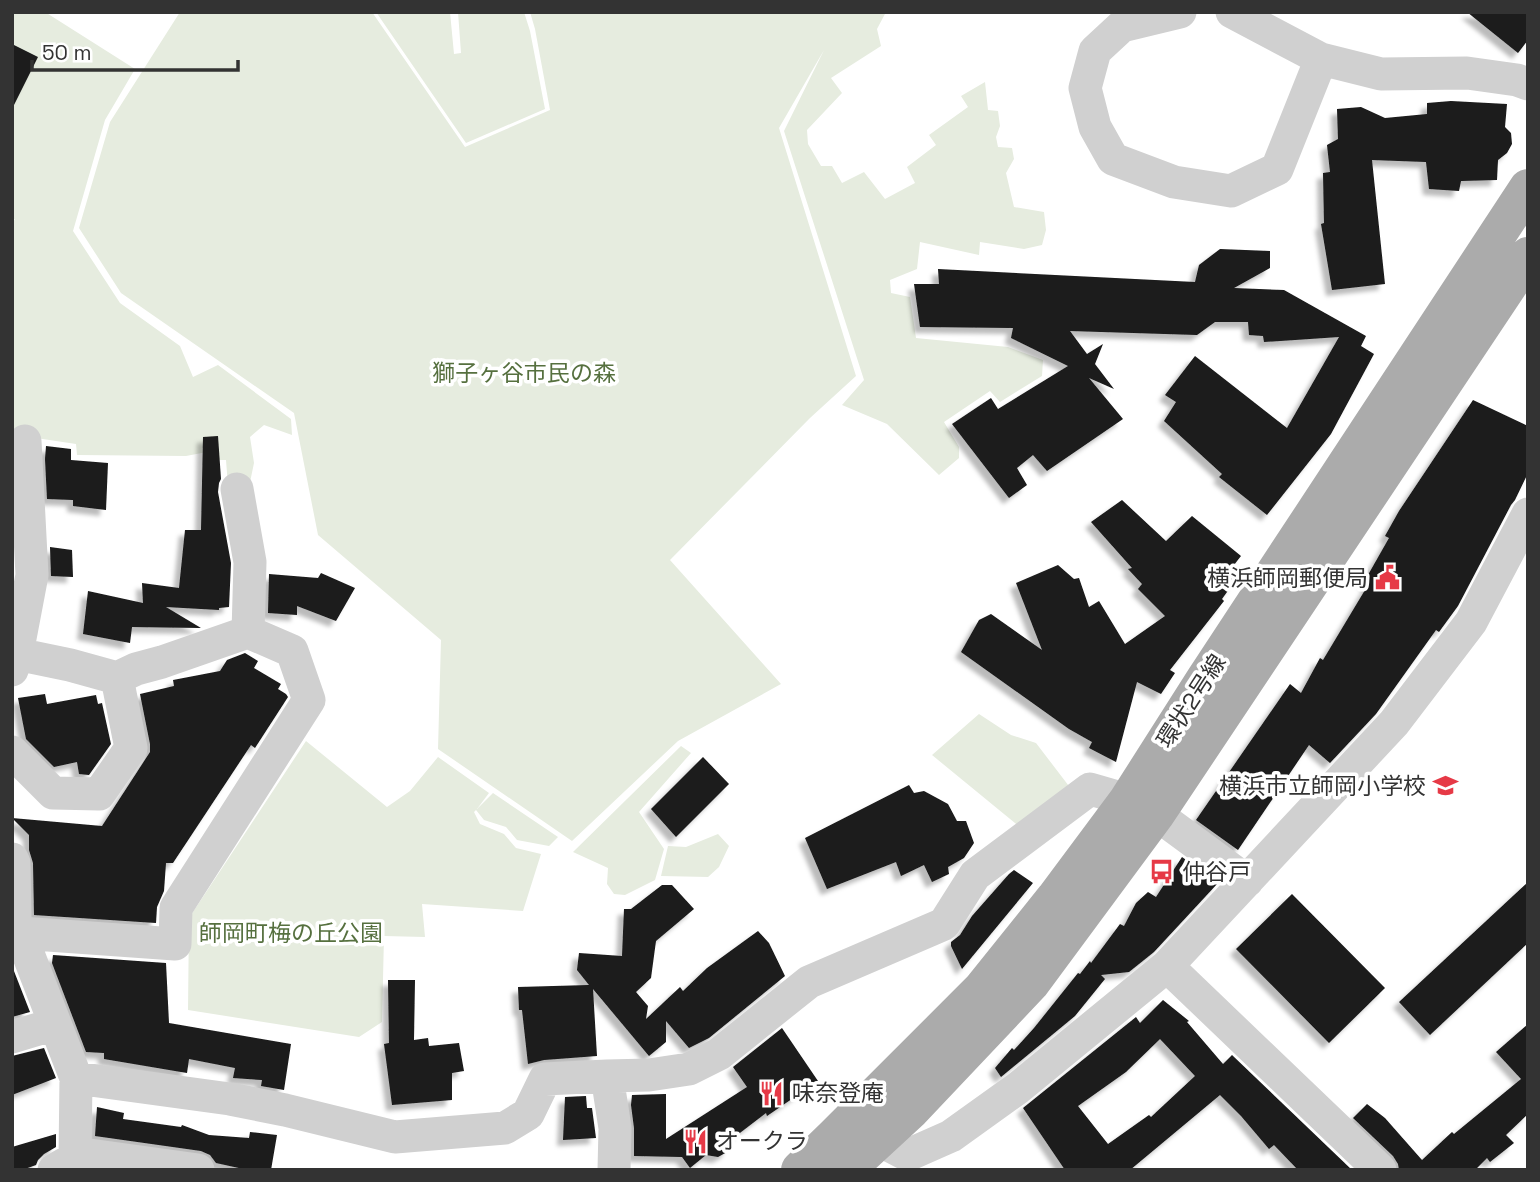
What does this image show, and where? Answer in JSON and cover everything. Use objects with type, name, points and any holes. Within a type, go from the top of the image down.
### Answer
[{"type":"main road","name":"環状2号線","points":[[839,1154],[982,989],[1055,898],[1142,807],[1205,679],[1528,188]]},
{"type":"main road","name":"環状2号線","points":[[800,1170],[879,1140],[911,1110],[1031,983],[1142,807],[1528,256]]},
{"type":"street","points":[[1180,12],[1122,26],[1095,51],[1085,88],[1095,127],[1113,159],[1174,182],[1231,191],[1277,169],[1321,59]]},
{"type":"street","points":[[1232,12],[1321,59],[1381,74],[1467,73],[1528,83]]},
{"type":"street","points":[[20,933],[175,944],[176,908],[309,700],[292,651],[247,632],[162,663],[136,669],[117,678],[70,665],[14,659],[32,575],[25,441]]},
{"type":"street","points":[[237,489],[250,562],[247,632]]},
{"type":"street","points":[[879,1140],[908,1155],[951,1136],[1018,1088],[1167,966],[1394,723],[1471,622],[1528,514]]},
{"type":"street","points":[[12,752],[53,793],[99,794],[131,748],[117,678]]},
{"type":"street","points":[[76,1078],[230,1099],[395,1137],[505,1128],[528,1114],[545,1079],[649,1075],[689,1069],[719,1054],[810,982],[944,925],[975,875],[1090,789],[1142,807],[1247,881]]},
{"type":"street","points":[[12,859],[15,920],[76,1078],[64,1161],[198,1170]]},
{"type":"street","points":[[1167,966],[1380,1170]]},
{"type":"street","points":[[12,1037],[55,1024]]},
{"type":"street","points":[[607,1076],[615,1128],[614,1170]]},
{"type":"green space","points":[[12,12],[45,12],[135,69],[105,120],[73,231],[120,303],[180,346],[193,377],[218,365],[291,419],[292,435],[264,425],[250,437],[254,463],[249,487],[228,486],[226,460],[215,460],[212,451],[186,456],[77,455],[76,444],[16,435],[12,431],[12,224],[15,219],[12,220]]},
{"type":"green space","name":"獅子ヶ谷市民の森","points":[[180,12],[372,12],[465,147],[550,110],[530,12],[886,12],[877,29],[881,46],[831,78],[842,93],[807,130],[808,144],[821,166],[832,166],[842,183],[864,172],[885,199],[915,183],[907,167],[936,145],[929,135],[968,107],[961,96],[985,82],[988,110],[998,111],[998,147],[1012,148],[1014,159],[1006,173],[1014,207],[1044,212],[1046,230],[1042,245],[1024,249],[980,242],[979,255],[920,242],[917,269],[890,280],[891,293],[910,297],[916,338],[1008,347],[1043,360],[1042,376],[1000,402],[990,391],[944,422],[959,447],[959,458],[939,475],[887,424],[842,405],[864,380],[784,131],[824,50],[779,128],[856,376],[810,418],[670,560],[781,684],[678,741],[572,841],[438,749],[441,640],[318,535],[294,413],[121,293],[79,228],[110,122]]},
{"type":"green space","points":[[376,12],[450,12],[454,54],[461,53],[458,12],[524,12],[545,109],[466,143]]},
{"type":"green space","points":[[979,714],[1011,735],[1036,743],[1075,794],[1026,832],[932,755]]},
{"type":"green space","name":"師岡町梅の丘公園","points":[[306,741],[387,807],[410,791],[438,757],[489,793],[477,809],[493,793],[558,837],[549,846],[517,840],[506,827],[484,820],[476,810],[474,812],[480,824],[504,834],[516,848],[541,854],[523,911],[422,904],[425,937],[384,936],[382,1022],[359,1037],[188,1010],[189,918]]},
{"type":"green space","points":[[681,746],[691,753],[639,812],[664,849],[655,880],[625,895],[614,894],[607,884],[608,868],[573,852]]},
{"type":"green space","points":[[718,834],[729,846],[719,867],[708,877],[661,876],[668,846],[686,847]]},
{"type":"building","points":[[1467,12],[1528,12],[1528,40],[1518,53]]},
{"type":"building","points":[[12,44],[38,57],[12,109]]},
{"type":"building","points":[[1451,101],[1507,104],[1505,127],[1511,133],[1512,144],[1507,153],[1498,160],[1497,180],[1461,181],[1459,191],[1429,189],[1426,162],[1372,160],[1385,284],[1332,290],[1321,224],[1324,223],[1323,173],[1330,172],[1327,145],[1338,139],[1337,109],[1361,107],[1385,118],[1427,114],[1427,103]]},
{"type":"building","points":[[1220,249],[1270,251],[1270,268],[1234,288],[1284,290],[1366,336],[1361,346],[1374,354],[1331,434],[1267,515],[1219,477],[1222,474],[1164,421],[1176,402],[1165,395],[1195,356],[1287,428],[1339,337],[1264,342],[1263,336],[1249,335],[1248,322],[1215,322],[1197,335],[1070,331],[1087,354],[1103,344],[1095,364],[1114,389],[1089,378],[1123,419],[1047,471],[1033,455],[1017,468],[1027,485],[1009,498],[952,424],[991,398],[998,409],[1068,366],[1011,338],[1013,328],[920,327],[914,284],[939,284],[938,269],[1195,282],[1199,265]]},
{"type":"building","points":[[1473,400],[1528,426],[1528,473],[1515,500],[1458,606],[1439,632],[1436,630],[1376,714],[1330,763],[1309,745],[1238,850],[1196,820],[1290,684],[1301,693],[1320,658],[1323,660],[1368,585],[1364,582],[1389,538],[1385,536],[1399,511]]},
{"type":"building","points":[[218,436],[221,479],[218,492],[231,563],[229,607],[219,610],[166,607],[201,628],[132,627],[130,643],[83,634],[88,591],[143,603],[142,583],[179,588],[185,530],[201,530],[203,437]]},
{"type":"building","points":[[46,446],[71,449],[71,460],[108,463],[106,510],[73,506],[73,500],[47,499]]},
{"type":"building","points":[[1122,500],[1166,541],[1192,516],[1241,556],[1230,570],[1237,578],[1222,599],[1224,601],[1170,670],[1175,673],[1161,694],[1137,682],[1116,762],[1089,748],[1092,742],[1069,729],[961,652],[979,620],[991,614],[1042,650],[1016,583],[1058,565],[1074,579],[1079,578],[1089,607],[1099,601],[1125,644],[1165,616],[1138,589],[1142,584],[1128,569],[1132,568],[1091,522]]},
{"type":"building","points":[[50,547],[72,550],[73,577],[51,576]]},
{"type":"building","points":[[321,573],[355,588],[336,621],[297,606],[297,615],[268,613],[269,574],[318,578]]},
{"type":"building","points":[[245,653],[258,661],[254,668],[281,684],[278,689],[288,697],[255,748],[251,745],[173,863],[166,863],[164,891],[157,907],[156,923],[34,915],[33,863],[29,850],[29,835],[12,818],[102,826],[150,752],[140,694],[174,686],[173,680],[220,671],[227,660]]},
{"type":"building","points":[[45,694],[47,704],[96,695],[98,704],[102,703],[111,744],[89,775],[79,774],[77,762],[54,767],[26,739],[18,698]]},
{"type":"building","points":[[703,757],[729,784],[676,837],[651,809]]},
{"type":"building","points":[[909,785],[914,793],[924,791],[948,804],[957,821],[966,821],[974,843],[964,858],[948,867],[949,874],[932,882],[924,865],[901,876],[896,862],[827,889],[805,838]]},
{"type":"building","points":[[1182,857],[1218,883],[1154,952],[1129,972],[1101,975],[1105,979],[1075,1016],[1001,1077],[995,1068],[1034,1028],[1078,973],[1080,974],[1090,961],[1091,963],[1120,924],[1124,926],[1136,903],[1148,892],[1156,897]]},
{"type":"building","points":[[1014,870],[1033,883],[962,969],[951,942],[960,935],[972,916]]},
{"type":"building","points":[[1528,882],[1528,943],[1430,1035],[1399,1002]]},
{"type":"building","points":[[662,885],[672,885],[694,909],[656,941],[651,978],[636,992],[648,1006],[646,1019],[680,987],[683,991],[707,968],[758,931],[769,943],[785,976],[709,1038],[689,1048],[666,1021],[666,1042],[649,1056],[593,989],[597,1056],[544,1060],[528,1064],[518,987],[589,985],[577,970],[579,953],[622,956],[624,909],[631,909]]},
{"type":"building","points":[[1292,894],[1385,988],[1329,1043],[1236,949]]},
{"type":"building","points":[[53,955],[166,963],[169,1023],[291,1044],[284,1090],[261,1086],[262,1080],[233,1078],[235,1068],[189,1059],[187,1073],[104,1059],[104,1053],[86,1052],[52,963]]},
{"type":"building","points":[[12,966],[30,1012],[12,1017]]},
{"type":"building","points":[[388,980],[415,980],[414,1040],[428,1038],[429,1046],[459,1043],[464,1071],[452,1073],[452,1100],[392,1105],[384,1044],[389,1043]]},
{"type":"building","points":[[1163,1000],[1189,1021],[1187,1022],[1223,1064],[1232,1055],[1352,1170],[1298,1170],[1274,1145],[1269,1149],[1220,1095],[1130,1170],[1065,1170],[1023,1108],[1136,1017],[1140,1023]],"holes":[[[1160,1039],[1195,1076],[1151,1117],[1149,1115],[1108,1144],[1078,1106],[1126,1072]]]},
{"type":"building","points":[[1528,1024],[1528,1114],[1506,1135],[1514,1143],[1490,1162],[1487,1158],[1475,1170],[1399,1170],[1393,1156],[1353,1118],[1367,1104],[1385,1118],[1422,1160],[1452,1132],[1454,1134],[1521,1079],[1496,1052]]},
{"type":"building","points":[[782,1028],[818,1081],[767,1116],[766,1113],[732,1139],[727,1152],[718,1157],[706,1155],[690,1168],[682,1157],[634,1156],[632,1095],[666,1094],[666,1139],[747,1087],[733,1067]]},
{"type":"building","points":[[44,1048],[56,1078],[12,1095],[12,1056]]},
{"type":"building","points":[[586,1096],[587,1108],[592,1108],[596,1138],[563,1140],[565,1097]]},
{"type":"building","points":[[97,1107],[124,1113],[123,1119],[182,1125],[209,1135],[249,1138],[250,1132],[277,1135],[271,1170],[248,1170],[216,1163],[210,1155],[201,1151],[95,1136]]},
{"type":"building","points":[[56,1134],[56,1147],[44,1154],[36,1165],[12,1170],[12,1147]]},
{"type":"place","name":"横浜師岡郵便局","points":[[1388,578]]},
{"type":"place","name":"横浜市立師岡小学校","points":[[1446,786]]},
{"type":"place","name":"仲谷戸","points":[[1162,872]]},
{"type":"place","name":"味奈登庵","points":[[772,1093]]},
{"type":"place","name":"オークラ","points":[[696,1141]]}]
